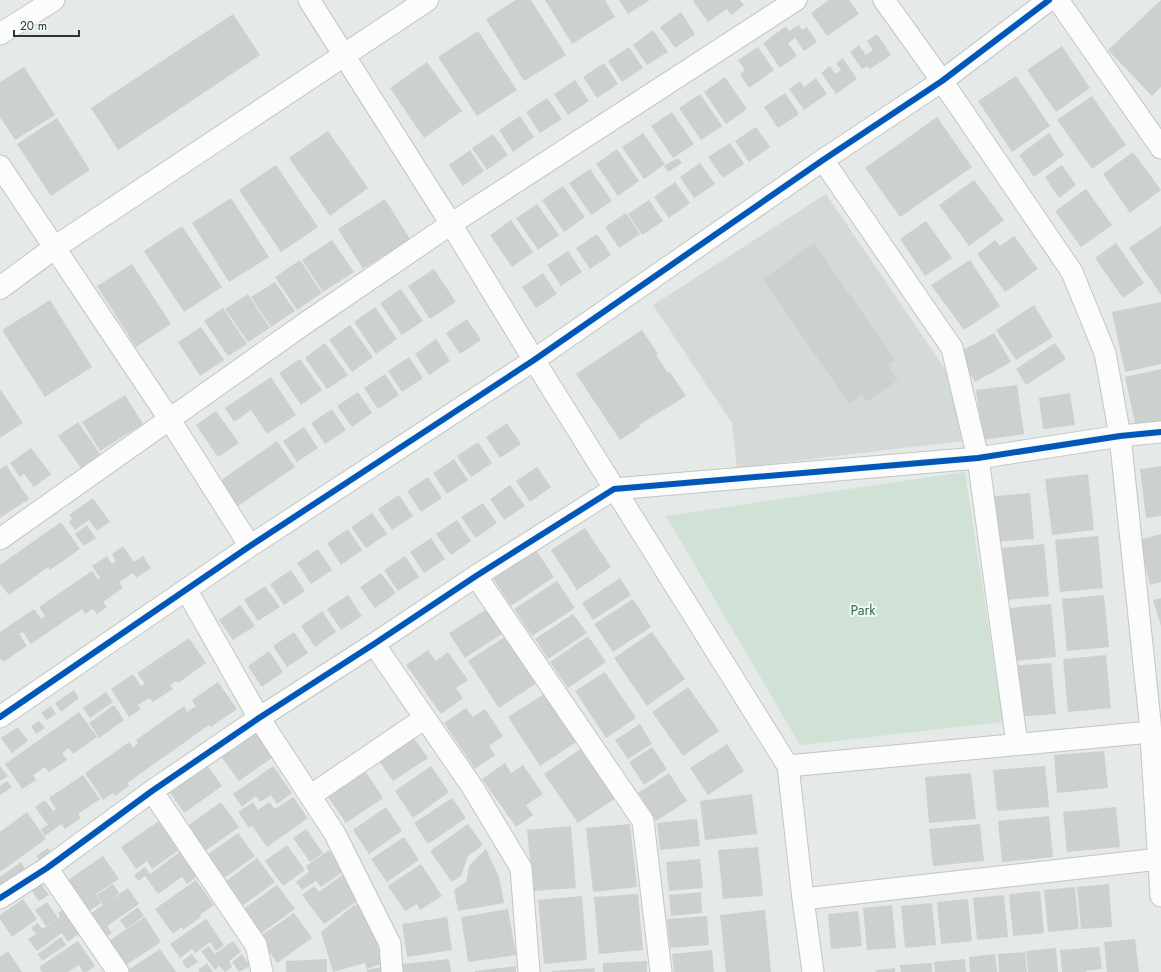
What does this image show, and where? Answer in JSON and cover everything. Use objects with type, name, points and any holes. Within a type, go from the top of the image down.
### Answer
[{"type":"street","points":[[0,34],[54,0]]},
{"type":"street","points":[[309,0],[451,224],[534,360],[788,766],[803,900],[813,972]]},
{"type":"street","points":[[0,288],[54,248],[427,0]]},
{"type":"street","points":[[0,539],[307,322],[451,224],[796,0]]},
{"type":"street","points":[[884,0],[942,81],[1072,272],[1105,353],[1120,436],[1150,732],[1161,896]]},
{"type":"street","points":[[0,717],[187,591],[250,546],[534,360],[823,160],[942,81],[1050,0]]},
{"type":"street","points":[[1058,0],[1161,148]]},
{"type":"street","points":[[823,160],[952,348],[978,458],[1017,744]]},
{"type":"street","points":[[0,166],[170,420],[250,546]]},
{"type":"street","points":[[0,277],[54,248]]},
{"type":"street","points":[[0,898],[47,868],[152,791],[260,718],[476,576],[614,488],[978,458],[1120,436],[1161,432]]},
{"type":"street","points":[[476,576],[643,821],[661,972]]},
{"type":"street","points":[[187,591],[260,718],[335,834],[390,944],[392,972]]},
{"type":"street","points":[[374,644],[473,788],[521,868],[529,972]]},
{"type":"street","points":[[310,796],[425,718]]},
{"type":"street","points":[[788,766],[1150,732]]},
{"type":"street","points":[[152,791],[256,946],[262,972]]},
{"type":"street","points":[[803,900],[1159,859]]},
{"type":"street","points":[[47,868],[118,972]]},
{"type":"shaded area","points":[[826,194],[947,372],[962,441],[737,468],[732,423],[653,305]]},
{"type":"green space","name":"Park","points":[[965,472],[1003,722],[800,745],[666,516]]},
{"type":"building","points":[[516,0],[531,0],[566,55],[524,81],[486,19]]},
{"type":"building","points":[[545,0],[605,0],[615,17],[572,44]]},
{"type":"building","points":[[619,0],[650,0],[628,14]]},
{"type":"building","points":[[740,0],[744,5],[731,15],[727,9],[708,22],[693,1]]},
{"type":"building","points":[[829,0],[849,0],[859,14],[827,36],[811,13]]},
{"type":"building","points":[[1161,0],[1161,87],[1152,96],[1108,50]]},
{"type":"building","points":[[681,12],[695,34],[675,48],[660,27]]},
{"type":"building","points":[[233,14],[260,55],[118,150],[91,108]]},
{"type":"building","points":[[799,25],[802,30],[807,27],[817,42],[804,51],[795,38],[788,43],[797,56],[780,68],[763,43],[786,26],[789,31]]},
{"type":"building","points":[[653,30],[668,52],[647,65],[633,45]]},
{"type":"building","points":[[478,31],[517,90],[477,116],[438,57]]},
{"type":"building","points":[[877,34],[891,55],[870,69],[867,66],[862,69],[850,52],[859,45],[866,55],[873,50],[867,41]]},
{"type":"building","points":[[1062,46],[1090,88],[1056,112],[1027,70]]},
{"type":"building","points":[[629,47],[643,68],[622,82],[608,61]]},
{"type":"building","points":[[758,47],[774,70],[749,88],[740,74],[745,70],[738,60]]},
{"type":"building","points":[[843,58],[857,79],[836,94],[821,73],[830,66],[835,74],[841,70],[836,63]]},
{"type":"building","points":[[427,62],[462,111],[424,138],[390,88]]},
{"type":"building","points":[[604,63],[618,84],[597,98],[583,77]]},
{"type":"building","points":[[24,67],[55,115],[15,140],[0,117],[0,82]]},
{"type":"building","points":[[1016,76],[1050,126],[1012,152],[978,101]]},
{"type":"building","points":[[725,77],[747,109],[726,124],[704,92]]},
{"type":"building","points":[[816,78],[827,94],[804,110],[789,89],[800,81],[804,87]]},
{"type":"building","points":[[575,80],[589,101],[568,115],[554,94]]},
{"type":"building","points":[[785,93],[799,114],[778,128],[764,107]]},
{"type":"building","points":[[700,94],[722,126],[701,140],[679,108]]},
{"type":"building","points":[[1092,96],[1126,145],[1092,169],[1057,120]]},
{"type":"building","points":[[547,98],[562,119],[540,133],[526,112]]},
{"type":"building","points":[[672,112],[694,144],[673,158],[651,126]]},
{"type":"building","points":[[520,116],[534,137],[513,152],[499,130]]},
{"type":"building","points":[[937,117],[972,167],[900,217],[865,168]]},
{"type":"building","points":[[57,118],[90,170],[51,196],[17,144]]},
{"type":"building","points":[[756,127],[770,147],[749,162],[735,141]]},
{"type":"building","points":[[328,131],[368,188],[330,216],[289,158]]},
{"type":"building","points":[[643,133],[665,164],[644,179],[622,147]]},
{"type":"building","points":[[1049,133],[1064,155],[1034,177],[1019,155]]},
{"type":"building","points":[[493,134],[508,155],[487,170],[472,148]]},
{"type":"building","points":[[730,143],[744,164],[723,178],[708,157]]},
{"type":"building","points":[[617,149],[639,181],[618,196],[596,164]]},
{"type":"building","points":[[470,150],[484,171],[463,186],[449,165]]},
{"type":"building","points":[[1133,152],[1161,190],[1130,213],[1103,174]]},
{"type":"building","points":[[678,158],[682,163],[668,172],[664,166]]},
{"type":"building","points":[[700,163],[715,184],[694,198],[680,177]]},
{"type":"building","points":[[276,165],[318,227],[281,252],[239,190]]},
{"type":"building","points":[[1062,165],[1076,185],[1059,198],[1045,177]]},
{"type":"building","points":[[590,169],[612,201],[591,215],[569,183]]},
{"type":"building","points":[[974,180],[1004,220],[969,246],[939,205]]},
{"type":"building","points":[[675,182],[690,203],[669,218],[654,197]]},
{"type":"building","points":[[563,186],[585,217],[564,232],[542,200]]},
{"type":"building","points":[[1086,189],[1112,225],[1081,247],[1055,211]]},
{"type":"building","points":[[231,198],[269,257],[229,282],[192,223]]},
{"type":"building","points":[[385,199],[410,239],[363,269],[338,229]]},
{"type":"building","points":[[649,200],[663,221],[642,235],[628,214]]},
{"type":"building","points":[[537,204],[559,235],[538,250],[516,218]]},
{"type":"building","points":[[626,213],[640,234],[619,248],[605,227]]},
{"type":"building","points":[[511,220],[533,252],[512,267],[490,235]]},
{"type":"building","points":[[926,221],[952,258],[925,276],[900,239]]},
{"type":"building","points":[[182,226],[222,287],[184,312],[144,251]]},
{"type":"building","points":[[1161,226],[1161,295],[1129,248]]},
{"type":"building","points":[[597,234],[611,255],[590,269],[576,248]]},
{"type":"building","points":[[1014,236],[1038,269],[1005,292],[977,254],[995,240],[1000,246]]},
{"type":"building","points":[[332,240],[354,272],[323,292],[302,260]]},
{"type":"building","points":[[814,243],[895,360],[888,365],[898,380],[866,402],[862,395],[849,404],[763,279]]},
{"type":"building","points":[[1116,243],[1144,283],[1123,298],[1095,258]]},
{"type":"building","points":[[568,251],[582,272],[561,286],[547,265]]},
{"type":"building","points":[[300,260],[322,293],[297,310],[275,277]]},
{"type":"building","points":[[970,260],[1000,306],[964,330],[931,285]]},
{"type":"building","points":[[132,264],[171,324],[136,347],[97,286]]},
{"type":"building","points":[[434,269],[456,302],[430,319],[408,286]]},
{"type":"building","points":[[543,273],[557,294],[536,308],[522,287]]},
{"type":"building","points":[[275,282],[295,311],[271,327],[251,297]]},
{"type":"building","points":[[401,289],[423,321],[402,335],[380,303]]},
{"type":"building","points":[[248,294],[270,328],[248,342],[225,309]]},
{"type":"building","points":[[50,300],[92,367],[45,397],[2,330]]},
{"type":"building","points":[[1161,302],[1161,364],[1125,372],[1112,312]]},
{"type":"building","points":[[1034,305],[1053,337],[1016,360],[996,330]]},
{"type":"building","points":[[375,307],[397,339],[376,354],[354,322]]},
{"type":"building","points":[[223,308],[247,344],[228,356],[204,321]]},
{"type":"building","points":[[467,319],[481,340],[460,354],[446,333]]},
{"type":"building","points":[[350,325],[373,357],[352,372],[329,340]]},
{"type":"building","points":[[201,327],[224,360],[200,376],[178,342]]},
{"type":"building","points":[[642,330],[658,354],[656,355],[668,373],[670,372],[686,396],[639,425],[640,427],[620,440],[576,374]]},
{"type":"building","points":[[994,333],[1011,362],[975,382],[958,353]]},
{"type":"building","points":[[436,339],[450,361],[429,375],[415,354]]},
{"type":"building","points":[[325,343],[348,375],[327,389],[305,358]]},
{"type":"building","points":[[1055,343],[1066,359],[1026,385],[1016,369]]},
{"type":"building","points":[[409,357],[423,378],[402,392],[388,371]]},
{"type":"building","points":[[300,359],[322,390],[301,405],[279,373]]},
{"type":"building","points":[[1161,369],[1161,422],[1136,428],[1125,377]]},
{"type":"building","points":[[385,374],[399,395],[378,409],[364,388]]},
{"type":"building","points":[[271,377],[296,415],[267,434],[251,410],[234,422],[225,408]]},
{"type":"building","points":[[1017,385],[1024,434],[983,440],[976,390]]},
{"type":"building","points":[[0,389],[23,423],[0,438]]},
{"type":"building","points":[[358,392],[372,413],[352,427],[337,406]]},
{"type":"building","points":[[1070,393],[1075,425],[1043,429],[1039,398]]},
{"type":"building","points":[[125,395],[143,424],[100,451],[82,422]]},
{"type":"building","points":[[332,409],[346,430],[325,444],[311,423]]},
{"type":"building","points":[[216,411],[239,443],[218,457],[196,425]]},
{"type":"building","points":[[78,422],[100,454],[81,468],[58,436]]},
{"type":"building","points":[[507,423],[521,444],[500,458],[486,437]]},
{"type":"building","points":[[304,427],[318,448],[297,462],[283,441]]},
{"type":"building","points":[[277,441],[295,467],[238,506],[220,481]]},
{"type":"building","points":[[478,442],[492,463],[471,477],[457,456]]},
{"type":"building","points":[[31,448],[51,474],[34,487],[24,474],[20,477],[10,463]]},
{"type":"building","points":[[454,459],[468,480],[447,494],[433,473]]},
{"type":"building","points":[[6,465],[29,499],[0,518],[0,469]]},
{"type":"building","points":[[1161,466],[1161,516],[1146,518],[1140,469]]},
{"type":"building","points":[[537,467],[551,487],[530,502],[516,481]]},
{"type":"building","points":[[1088,474],[1094,530],[1052,535],[1045,479]]},
{"type":"building","points":[[428,477],[442,498],[421,512],[407,491]]},
{"type":"building","points":[[510,485],[525,506],[504,520],[490,499]]},
{"type":"building","points":[[1030,493],[1034,539],[992,542],[987,497]]},
{"type":"building","points":[[399,495],[413,516],[392,530],[378,509]]},
{"type":"building","points":[[93,498],[110,522],[97,531],[89,520],[75,530],[69,522],[72,519],[69,515]]},
{"type":"building","points":[[483,503],[497,523],[476,538],[461,517]]},
{"type":"building","points":[[372,513],[387,534],[366,548],[351,527]]},
{"type":"building","points":[[457,520],[471,541],[451,555],[436,534]]},
{"type":"building","points":[[61,522],[80,549],[50,570],[48,567],[9,595],[0,584],[0,565]]},
{"type":"building","points":[[87,525],[96,538],[84,546],[75,534]]},
{"type":"building","points":[[585,528],[611,567],[577,590],[551,550]]},
{"type":"building","points":[[348,529],[362,550],[341,565],[327,543]]},
{"type":"building","points":[[1161,534],[1161,582],[1150,585],[1139,540]]},
{"type":"building","points":[[1098,536],[1103,588],[1060,592],[1055,540]]},
{"type":"building","points":[[431,538],[445,559],[424,573],[410,552]]},
{"type":"building","points":[[1044,544],[1049,596],[1007,600],[1002,548]]},
{"type":"building","points":[[123,546],[134,562],[143,556],[151,568],[136,578],[133,573],[119,582],[123,588],[103,602],[107,607],[97,614],[93,609],[85,614],[82,609],[31,644],[23,632],[19,634],[27,646],[3,662],[0,658],[0,632],[34,609],[41,619],[45,616],[39,607],[92,571],[98,580],[100,578],[92,566],[107,556],[112,564],[116,561],[112,554]]},
{"type":"building","points":[[318,549],[332,570],[311,584],[297,563]]},
{"type":"building","points":[[536,550],[554,577],[511,606],[493,578]]},
{"type":"building","points":[[405,556],[419,577],[398,591],[384,570]]},
{"type":"building","points":[[291,570],[305,591],[284,605],[270,584]]},
{"type":"building","points":[[381,573],[396,593],[375,608],[360,587]]},
{"type":"building","points":[[620,578],[631,595],[593,620],[582,603]]},
{"type":"building","points":[[557,581],[575,608],[532,636],[514,609]]},
{"type":"building","points":[[265,586],[280,607],[258,621],[244,600]]},
{"type":"building","points":[[348,595],[362,616],[341,630],[327,609]]},
{"type":"building","points":[[1104,595],[1109,647],[1067,651],[1062,599]]},
{"type":"building","points":[[1161,598],[1161,626],[1153,600]]},
{"type":"building","points":[[633,599],[651,627],[613,652],[594,624]]},
{"type":"building","points":[[1051,604],[1056,657],[1014,661],[1009,608]]},
{"type":"building","points":[[240,605],[255,626],[233,640],[219,620]]},
{"type":"building","points":[[487,609],[503,633],[465,658],[449,633]]},
{"type":"building","points":[[322,611],[336,632],[315,647],[301,626]]},
{"type":"building","points":[[573,614],[587,633],[548,659],[535,639]]},
{"type":"building","points":[[294,632],[308,653],[287,667],[273,646]]},
{"type":"building","points":[[652,632],[685,679],[647,706],[614,658]]},
{"type":"building","points":[[506,636],[537,683],[499,708],[468,661]]},
{"type":"building","points":[[588,636],[606,662],[568,688],[550,662]]},
{"type":"building","points":[[189,638],[206,663],[178,683],[176,681],[170,685],[173,689],[153,702],[149,698],[138,705],[141,709],[129,717],[111,689],[133,674],[141,686],[145,684],[137,673]]},
{"type":"building","points":[[428,650],[436,661],[448,652],[468,680],[456,688],[463,698],[441,714],[406,665]]},
{"type":"building","points":[[269,651],[283,672],[262,687],[248,666]]},
{"type":"building","points":[[1106,655],[1111,708],[1068,712],[1063,659]]},
{"type":"building","points":[[1051,663],[1056,714],[1015,717],[1010,666]]},
{"type":"building","points":[[605,672],[636,718],[606,738],[575,691]]},
{"type":"building","points":[[218,682],[237,709],[211,727],[209,725],[127,783],[129,786],[115,796],[113,793],[103,800],[85,773],[129,742],[133,748],[138,743],[136,740],[184,706],[187,712],[196,706],[192,700]]},
{"type":"building","points":[[688,687],[719,731],[683,756],[652,712]]},
{"type":"building","points":[[74,690],[79,698],[61,712],[55,703]]},
{"type":"building","points":[[106,692],[113,702],[90,718],[83,708]]},
{"type":"building","points":[[546,693],[578,741],[540,766],[508,717]]},
{"type":"building","points":[[114,705],[124,720],[99,738],[89,723]]},
{"type":"building","points":[[51,706],[56,714],[47,720],[41,713]]},
{"type":"building","points":[[466,708],[473,717],[485,709],[503,736],[489,746],[495,755],[475,769],[444,723]]},
{"type":"building","points":[[79,712],[97,737],[73,754],[69,748],[62,753],[67,760],[49,772],[45,767],[33,775],[36,780],[22,789],[5,764]]},
{"type":"building","points":[[39,721],[45,728],[36,734],[31,726]]},
{"type":"building","points":[[640,724],[652,744],[628,759],[615,740]]},
{"type":"building","points":[[18,727],[28,741],[12,753],[1,738]]},
{"type":"building","points":[[258,728],[276,755],[239,781],[220,755]]},
{"type":"building","points":[[411,734],[428,758],[393,781],[377,758]]},
{"type":"building","points":[[727,744],[744,771],[708,795],[690,768]]},
{"type":"building","points":[[652,747],[667,769],[644,785],[629,762]]},
{"type":"building","points":[[582,748],[616,798],[578,823],[544,774]]},
{"type":"building","points":[[1104,751],[1108,788],[1057,793],[1054,755]]},
{"type":"building","points":[[205,762],[222,786],[184,813],[167,788]]},
{"type":"building","points":[[505,763],[511,773],[523,765],[543,794],[526,805],[533,815],[516,827],[482,779]]},
{"type":"building","points":[[0,766],[8,776],[0,781]]},
{"type":"building","points":[[273,766],[292,793],[277,804],[271,795],[260,802],[256,796],[242,807],[233,794]]},
{"type":"building","points":[[431,766],[449,792],[413,818],[395,791]]},
{"type":"building","points":[[1045,766],[1049,807],[997,811],[993,770]]},
{"type":"building","points":[[364,769],[383,798],[346,823],[326,794]]},
{"type":"building","points":[[669,773],[687,801],[656,821],[638,793]]},
{"type":"building","points":[[971,773],[976,819],[929,823],[925,777]]},
{"type":"building","points":[[83,775],[100,799],[78,814],[81,818],[65,829],[61,824],[45,836],[41,829],[48,825],[35,807],[45,800],[53,811],[56,809],[49,798]]},
{"type":"building","points":[[7,781],[12,787],[0,795],[0,786]]},
{"type":"building","points":[[752,794],[757,834],[705,840],[700,801]]},
{"type":"building","points":[[293,797],[308,818],[267,847],[252,826],[249,828],[238,812],[253,802],[258,810],[269,802],[275,809]]},
{"type":"building","points":[[452,798],[466,818],[428,844],[414,823]]},
{"type":"building","points":[[221,802],[239,827],[201,854],[183,829]]},
{"type":"building","points":[[386,807],[402,831],[369,854],[353,830]]},
{"type":"building","points":[[1116,807],[1120,847],[1067,852],[1063,812]]},
{"type":"building","points":[[27,812],[46,839],[0,872],[0,832]]},
{"type":"building","points":[[1049,816],[1053,857],[1002,862],[998,821]]},
{"type":"building","points":[[697,819],[700,846],[660,850],[657,823]]},
{"type":"building","points":[[159,821],[179,850],[152,869],[147,861],[136,869],[121,847]]},
{"type":"building","points":[[468,824],[483,845],[468,856],[461,876],[452,882],[430,851]]},
{"type":"building","points":[[630,824],[637,887],[593,892],[586,828]]},
{"type":"building","points":[[980,824],[984,861],[933,866],[929,829]]},
{"type":"building","points":[[571,826],[576,888],[533,891],[527,830]]},
{"type":"building","points":[[306,829],[323,853],[310,862],[293,838]]},
{"type":"building","points":[[238,833],[255,856],[220,881],[204,857]]},
{"type":"building","points":[[404,837],[419,860],[387,882],[371,859]]},
{"type":"building","points":[[287,845],[305,870],[283,886],[265,861]]},
{"type":"building","points":[[758,847],[763,896],[723,899],[718,850]]},
{"type":"building","points":[[48,848],[52,855],[41,863],[36,856]]},
{"type":"building","points":[[486,849],[499,877],[504,903],[458,911],[454,890],[466,882],[469,866]]},
{"type":"building","points":[[329,850],[344,871],[321,887],[316,881],[302,890],[296,882],[309,872],[306,866]]},
{"type":"building","points":[[181,851],[199,875],[187,884],[182,877],[158,894],[145,876],[138,881],[134,875],[145,867],[150,874]]},
{"type":"building","points":[[103,856],[119,879],[96,894],[101,903],[86,913],[65,882]]},
{"type":"building","points":[[257,858],[275,882],[238,909],[221,885]]},
{"type":"building","points":[[700,859],[703,888],[669,891],[666,862]]},
{"type":"building","points":[[21,862],[25,869],[12,878],[0,893],[0,877]]},
{"type":"building","points":[[421,864],[442,896],[420,910],[417,904],[405,911],[388,886]]},
{"type":"building","points":[[345,873],[363,897],[324,924],[302,895],[314,886],[319,892]]},
{"type":"building","points":[[196,880],[214,905],[183,930],[182,927],[173,934],[155,909]]},
{"type":"building","points":[[41,884],[49,895],[39,901],[31,890]]},
{"type":"building","points":[[113,884],[119,893],[111,900],[128,888],[139,904],[107,926],[112,933],[101,940],[85,917],[103,905],[97,895]]},
{"type":"building","points":[[1109,884],[1112,927],[1081,929],[1077,887]]},
{"type":"building","points":[[277,885],[295,909],[256,937],[238,913]]},
{"type":"building","points":[[1075,887],[1079,929],[1048,932],[1044,890]]},
{"type":"building","points":[[1040,891],[1044,933],[1013,936],[1009,894]]},
{"type":"building","points":[[701,892],[702,913],[671,916],[669,895]]},
{"type":"building","points":[[638,894],[643,950],[599,954],[594,897]]},
{"type":"building","points":[[1004,895],[1008,937],[977,940],[973,898]]},
{"type":"building","points":[[582,896],[587,960],[544,964],[538,900]]},
{"type":"building","points":[[23,899],[37,919],[12,937],[0,919],[0,915]]},
{"type":"building","points":[[968,899],[972,941],[941,944],[937,902]]},
{"type":"building","points":[[47,902],[58,918],[46,926],[35,910]]},
{"type":"building","points":[[365,902],[383,963],[367,969],[365,963],[333,972],[321,932],[353,906]]},
{"type":"building","points":[[932,903],[936,945],[905,948],[901,906]]},
{"type":"building","points":[[892,905],[896,948],[867,950],[863,908]]},
{"type":"building","points":[[138,907],[144,916],[126,929],[120,920]]},
{"type":"building","points":[[66,908],[82,931],[68,942],[62,933],[37,951],[28,939],[36,934],[31,928],[38,923],[42,929],[60,917],[58,913]]},
{"type":"building","points":[[508,909],[516,955],[468,962],[461,917]]},
{"type":"building","points":[[765,910],[771,972],[726,972],[720,915]]},
{"type":"building","points":[[858,911],[862,946],[831,949],[828,914]]},
{"type":"building","points":[[294,913],[312,938],[277,963],[259,937]]},
{"type":"building","points":[[707,916],[709,945],[670,948],[667,919]]},
{"type":"building","points":[[145,917],[161,942],[120,969],[104,944]]},
{"type":"building","points":[[447,917],[452,950],[407,957],[402,924]]},
{"type":"building","points":[[206,919],[224,945],[216,951],[210,942],[195,953],[192,949],[180,958],[170,944]]},
{"type":"building","points":[[61,937],[66,945],[42,961],[38,954]]},
{"type":"building","points":[[1135,939],[1139,972],[1107,972],[1104,942]]},
{"type":"building","points":[[78,941],[95,966],[86,972],[83,972],[79,965],[68,972],[42,972],[39,967]]},
{"type":"building","points":[[233,941],[241,952],[229,961],[232,967],[225,972],[219,966],[215,970],[201,951],[209,946],[215,954]]},
{"type":"building","points":[[1099,947],[1102,969],[1086,972],[1062,972],[1060,950]]},
{"type":"building","points":[[1056,948],[1058,972],[1028,972],[1026,951]]},
{"type":"building","points":[[160,949],[176,972],[125,972]]},
{"type":"building","points":[[712,950],[714,972],[674,972],[672,954]]},
{"type":"building","points":[[8,951],[22,972],[0,972],[0,957]]},
{"type":"building","points":[[1025,952],[1027,972],[999,972],[998,954]]},
{"type":"building","points":[[192,954],[198,962],[187,969],[182,961]]},
{"type":"building","points":[[242,954],[250,966],[239,972],[232,962]]},
{"type":"building","points":[[995,954],[997,972],[970,972],[969,957]]},
{"type":"building","points":[[327,959],[327,972],[286,972],[286,961]]},
{"type":"building","points":[[449,959],[451,972],[403,972],[402,964]]},
{"type":"building","points":[[965,959],[966,972],[935,972],[934,962]]},
{"type":"building","points":[[647,961],[647,972],[603,972],[603,963]]},
{"type":"building","points":[[207,963],[213,972],[199,972],[198,970]]},
{"type":"building","points":[[932,963],[932,972],[901,972],[900,965]]},
{"type":"building","points":[[516,966],[516,972],[475,972],[475,971]]},
{"type":"building","points":[[382,967],[382,972],[367,972],[367,970]]},
{"type":"building","points":[[594,968],[595,972],[552,972],[552,971]]},
{"type":"building","points":[[895,968],[895,972],[876,972],[876,970]]},
{"type":"cycle path","points":[[0,717],[250,546],[534,360],[823,160],[942,81],[1049,0]]},
{"type":"cycle path","points":[[0,898],[47,868],[152,791],[259,718],[476,576],[614,489],[978,458],[1120,436],[1161,432]]}]
